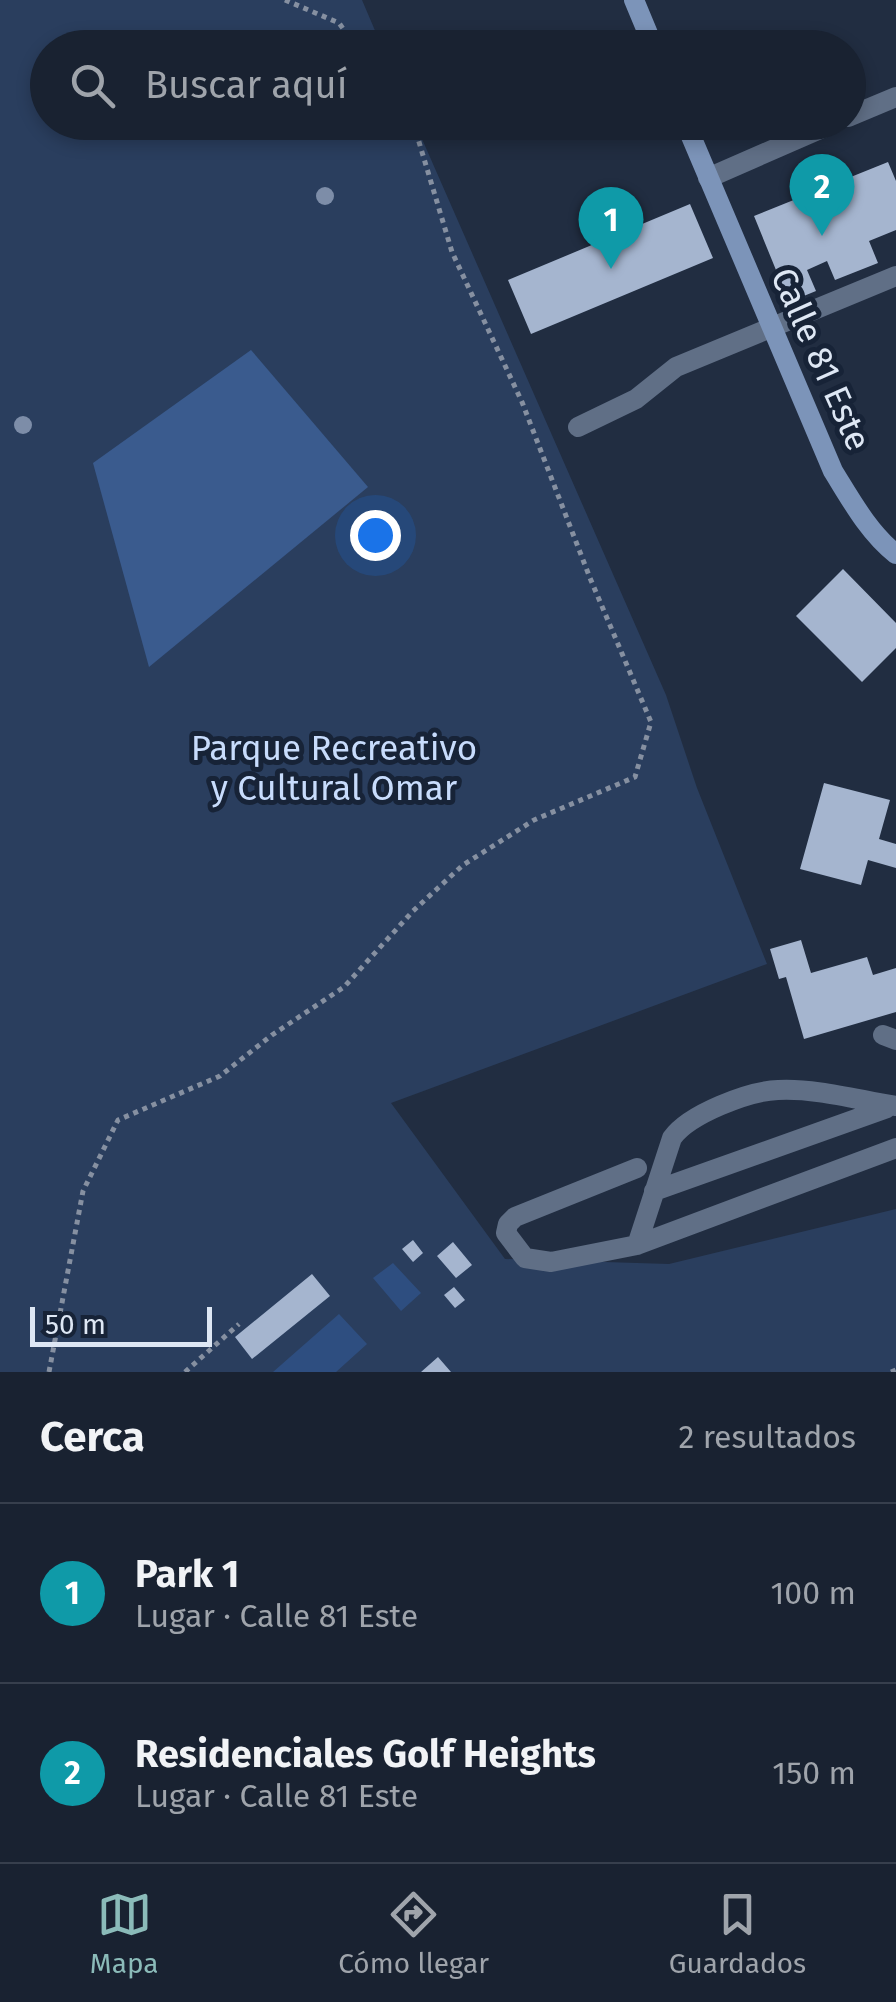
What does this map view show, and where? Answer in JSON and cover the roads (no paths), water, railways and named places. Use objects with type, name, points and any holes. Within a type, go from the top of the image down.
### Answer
[{"type":"street","points":[[634,0],[646,30]]},
{"type":"street","points":[[866,110],[896,97]]},
{"type":"street","name":"Calle 81 Este","points":[[692,140],[833,472],[858,511],[896,554]]},
{"type":"street","points":[[708,178],[795,140]]},
{"type":"street","points":[[578,428],[636,399],[676,367],[896,276]]},
{"type":"street","points":[[637,1245],[665,1153],[679,1128],[722,1106],[777,1090],[895,1105]]},
{"type":"street","points":[[654,1191],[895,1105]]},
{"type":"street","points":[[637,1168],[516,1217],[508,1224],[506,1233],[525,1258],[552,1262],[637,1245],[896,1148]]},
{"type":"place","name":"Residenciales Golf Heights","points":[[822,236]]},
{"type":"place","name":"Park 1","points":[[611,269]]},
{"type":"park label","name":"Parque Recreativo y Cultural Omar","points":[[334,768]]}]
